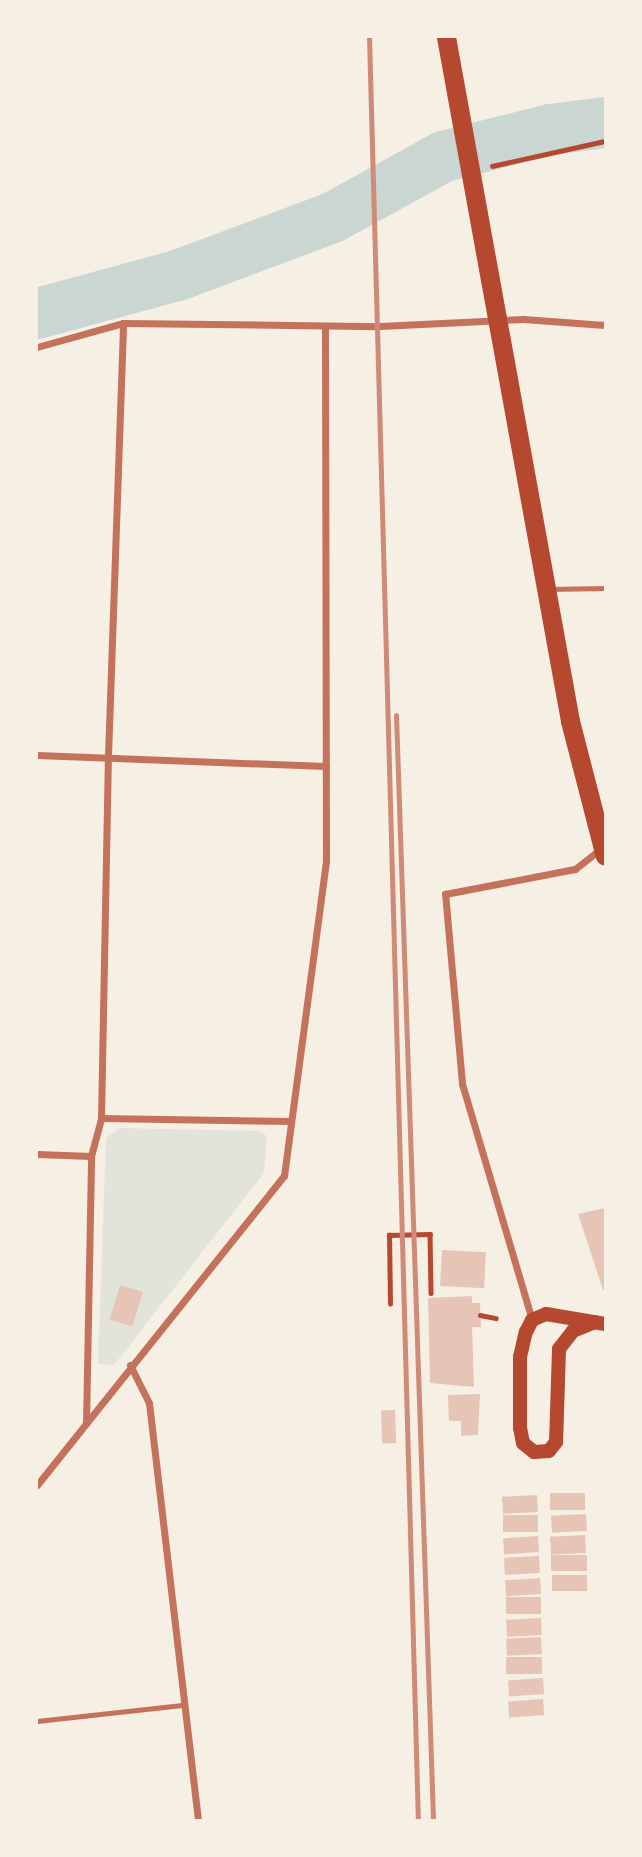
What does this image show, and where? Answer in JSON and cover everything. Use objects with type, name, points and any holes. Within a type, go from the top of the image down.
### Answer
[{"type":"highway","points":[[446,37],[570,721],[604,849]]},
{"type":"main road","points":[[545,1314],[600,1323],[573,1331],[559,1349],[556,1442],[549,1451],[534,1452],[523,1443],[520,1428],[520,1357],[532,1320],[545,1314]]},
{"type":"street","points":[[37,347],[123,323],[325,326],[499,320],[605,325]]},
{"type":"street","points":[[86,1423],[91,1156],[101,1118],[107,756],[123,323]]},
{"type":"street","points":[[37,1485],[130,1365],[284,1176],[326,861],[325,326]]},
{"type":"street","points":[[37,755],[326,766]]},
{"type":"street","points":[[532,1320],[462,1083],[445,894],[575,869],[604,849]]},
{"type":"street","points":[[101,1118],[290,1121]]},
{"type":"street","points":[[37,1154],[91,1156]]},
{"type":"street","points":[[130,1365],[149,1403],[182,1704],[198,1820]]},
{"type":"lane","points":[[548,589],[605,588]]},
{"type":"lane","points":[[37,1721],[182,1704]]},
{"type":"path","points":[[471,173],[529,155],[605,141]]},
{"type":"path","points":[[390,1304],[389,1235],[430,1234],[431,1293]]},
{"type":"path","points":[[480,1315],[496,1318]]},
{"type":"shaded area","points":[[120,1128],[259,1131],[267,1136],[264,1173],[114,1365],[98,1364],[106,1138]]},
{"type":"building","points":[[605,1208],[605,1289],[603,1290],[578,1214]]},
{"type":"building","points":[[442,1250],[486,1252],[484,1288],[440,1286]]},
{"type":"building","points":[[120,1285],[143,1292],[132,1326],[109,1319]]},
{"type":"building","points":[[472,1296],[472,1303],[480,1303],[481,1327],[472,1327],[474,1387],[430,1383],[428,1298]]},
{"type":"building","points":[[480,1394],[478,1435],[461,1436],[461,1421],[449,1421],[448,1395]]},
{"type":"building","points":[[381,1410],[395,1410],[396,1443],[382,1443]]},
{"type":"building","points":[[550,1493],[585,1493],[585,1510],[550,1510]]},
{"type":"building","points":[[537,1495],[538,1512],[503,1514],[502,1497]]},
{"type":"building","points":[[586,1514],[587,1531],[552,1533],[551,1516]]},
{"type":"building","points":[[503,1515],[538,1515],[538,1532],[503,1532]]},
{"type":"building","points":[[585,1535],[586,1553],[551,1555],[550,1537]]},
{"type":"building","points":[[538,1536],[539,1552],[504,1554],[503,1538]]},
{"type":"building","points":[[551,1555],[587,1555],[587,1571],[551,1571]]},
{"type":"building","points":[[539,1556],[540,1573],[505,1575],[504,1558]]},
{"type":"building","points":[[552,1575],[587,1575],[587,1591],[552,1591]]},
{"type":"building","points":[[540,1578],[541,1594],[506,1596],[505,1580]]},
{"type":"building","points":[[506,1597],[541,1597],[541,1614],[506,1614]]},
{"type":"building","points":[[541,1618],[542,1635],[507,1637],[506,1620]]},
{"type":"building","points":[[541,1637],[542,1654],[507,1656],[506,1639]]},
{"type":"building","points":[[506,1657],[542,1657],[542,1674],[506,1674]]},
{"type":"building","points":[[543,1678],[544,1694],[509,1696],[508,1680]]},
{"type":"building","points":[[543,1699],[544,1715],[509,1717],[508,1701]]},
{"type":"waterway","points":[[37,313],[177,275],[332,217],[443,156],[550,129],[605,122]]},
{"type":"railway","points":[[369,37],[418,1820]]},
{"type":"railway","points":[[396,715],[433,1820]]}]
